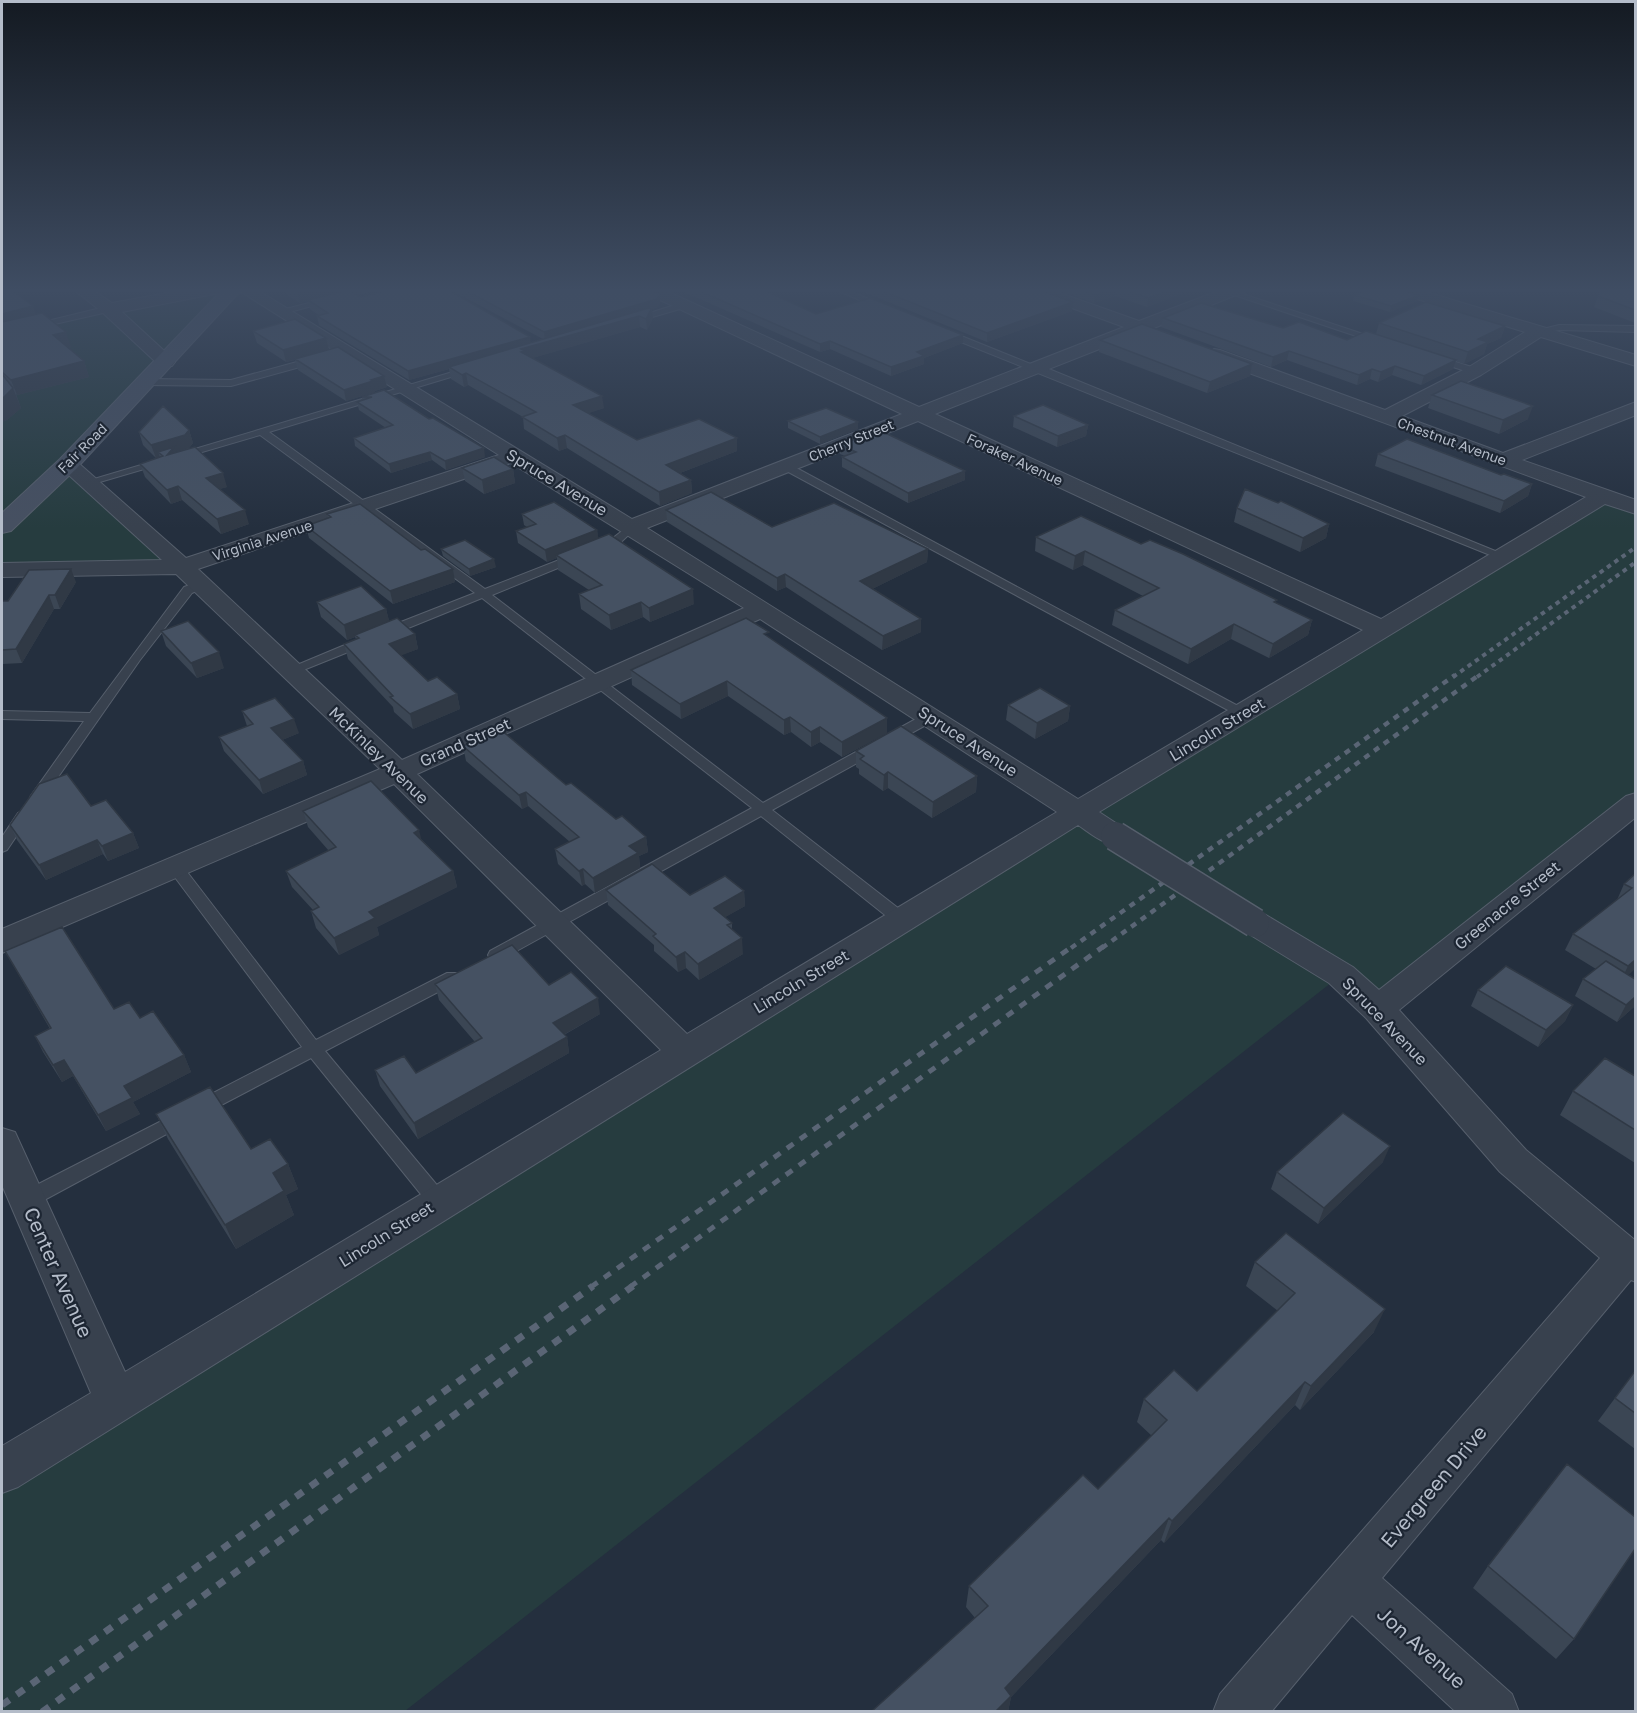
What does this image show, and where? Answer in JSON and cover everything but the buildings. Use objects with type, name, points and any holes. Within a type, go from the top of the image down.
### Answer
[{"type":"main road","name":"Fair Road","points":[[2,526],[68,464],[160,368]]},
{"type":"street","name":"Spruce Avenue","points":[[368,368],[406,388],[631,527],[1114,836],[1341,975],[1378,1009],[1513,1161],[1630,1261]]},
{"type":"street","name":"Foraker Avenue","points":[[820,368],[1384,630]]},
{"type":"street","name":"Cherry Street","points":[[631,527],[1034,368]]},
{"type":"street","name":"Chestnut Avenue","points":[[1251,368],[1635,508]]},
{"type":"street","points":[[1385,417],[1480,368]]},
{"type":"street","points":[[1503,460],[1635,408]]},
{"type":"street","name":"Virginia Avenue","points":[[3,572],[182,567],[514,456]]},
{"type":"street","name":"McKinley Avenue","points":[[68,464],[182,567],[398,772],[684,1052]]},
{"type":"street","name":"Lincoln Street","points":[[2,1471],[901,919],[1604,496]]},
{"type":"street","name":"Grand Street","points":[[2,942],[398,772],[762,609]]},
{"type":"street","name":"Greenacre Street","points":[[1378,1009],[1635,802]]},
{"type":"street","name":"Center Avenue","points":[[2,1143],[116,1401]]},
{"type":"street","name":"Evergreen Drive","points":[[1238,1712],[1630,1261]]},
{"type":"street","name":"Jon Avenue","points":[[1351,1582],[1494,1712]]},
{"type":"lane","points":[[147,382],[231,382],[285,368]]},
{"type":"lane","points":[[89,482],[473,368]]},
{"type":"lane","points":[[1034,368],[1504,557]]},
{"type":"lane","points":[[1465,368],[1475,371]]},
{"type":"lane","points":[[261,431],[366,506],[600,682],[901,919]]},
{"type":"lane","points":[[785,466],[1244,713]]},
{"type":"lane","points":[[291,670],[617,540],[631,527]]},
{"type":"lane","points":[[2,847],[93,717],[188,590],[201,585]]},
{"type":"lane","points":[[2,715],[93,717]]},
{"type":"lane","points":[[28,1199],[554,925],[930,717]]},
{"type":"lane","points":[[176,868],[313,1049],[439,1202]]},
{"type":"green space","points":[[2,368],[159,368],[68,464],[182,567],[2,570]]},
{"type":"green space","points":[[1603,496],[1635,508],[1635,802],[1378,1009],[1341,975],[405,1711],[2,1712],[2,1471],[684,1052]]},
{"type":"railway","points":[[1453,677],[1636,547]]},
{"type":"railway","points":[[1477,677],[1636,562]]},
{"type":"railway","points":[[1071,948],[1455,675]]},
{"type":"railway","points":[[1102,948],[1479,675]]},
{"type":"railway","points":[[591,1287],[1073,946]]},
{"type":"railway","points":[[630,1287],[1104,946]]},
{"type":"railway","points":[[2,1705],[593,1286]]},
{"type":"railway","points":[[42,1712],[633,1286]]}]
